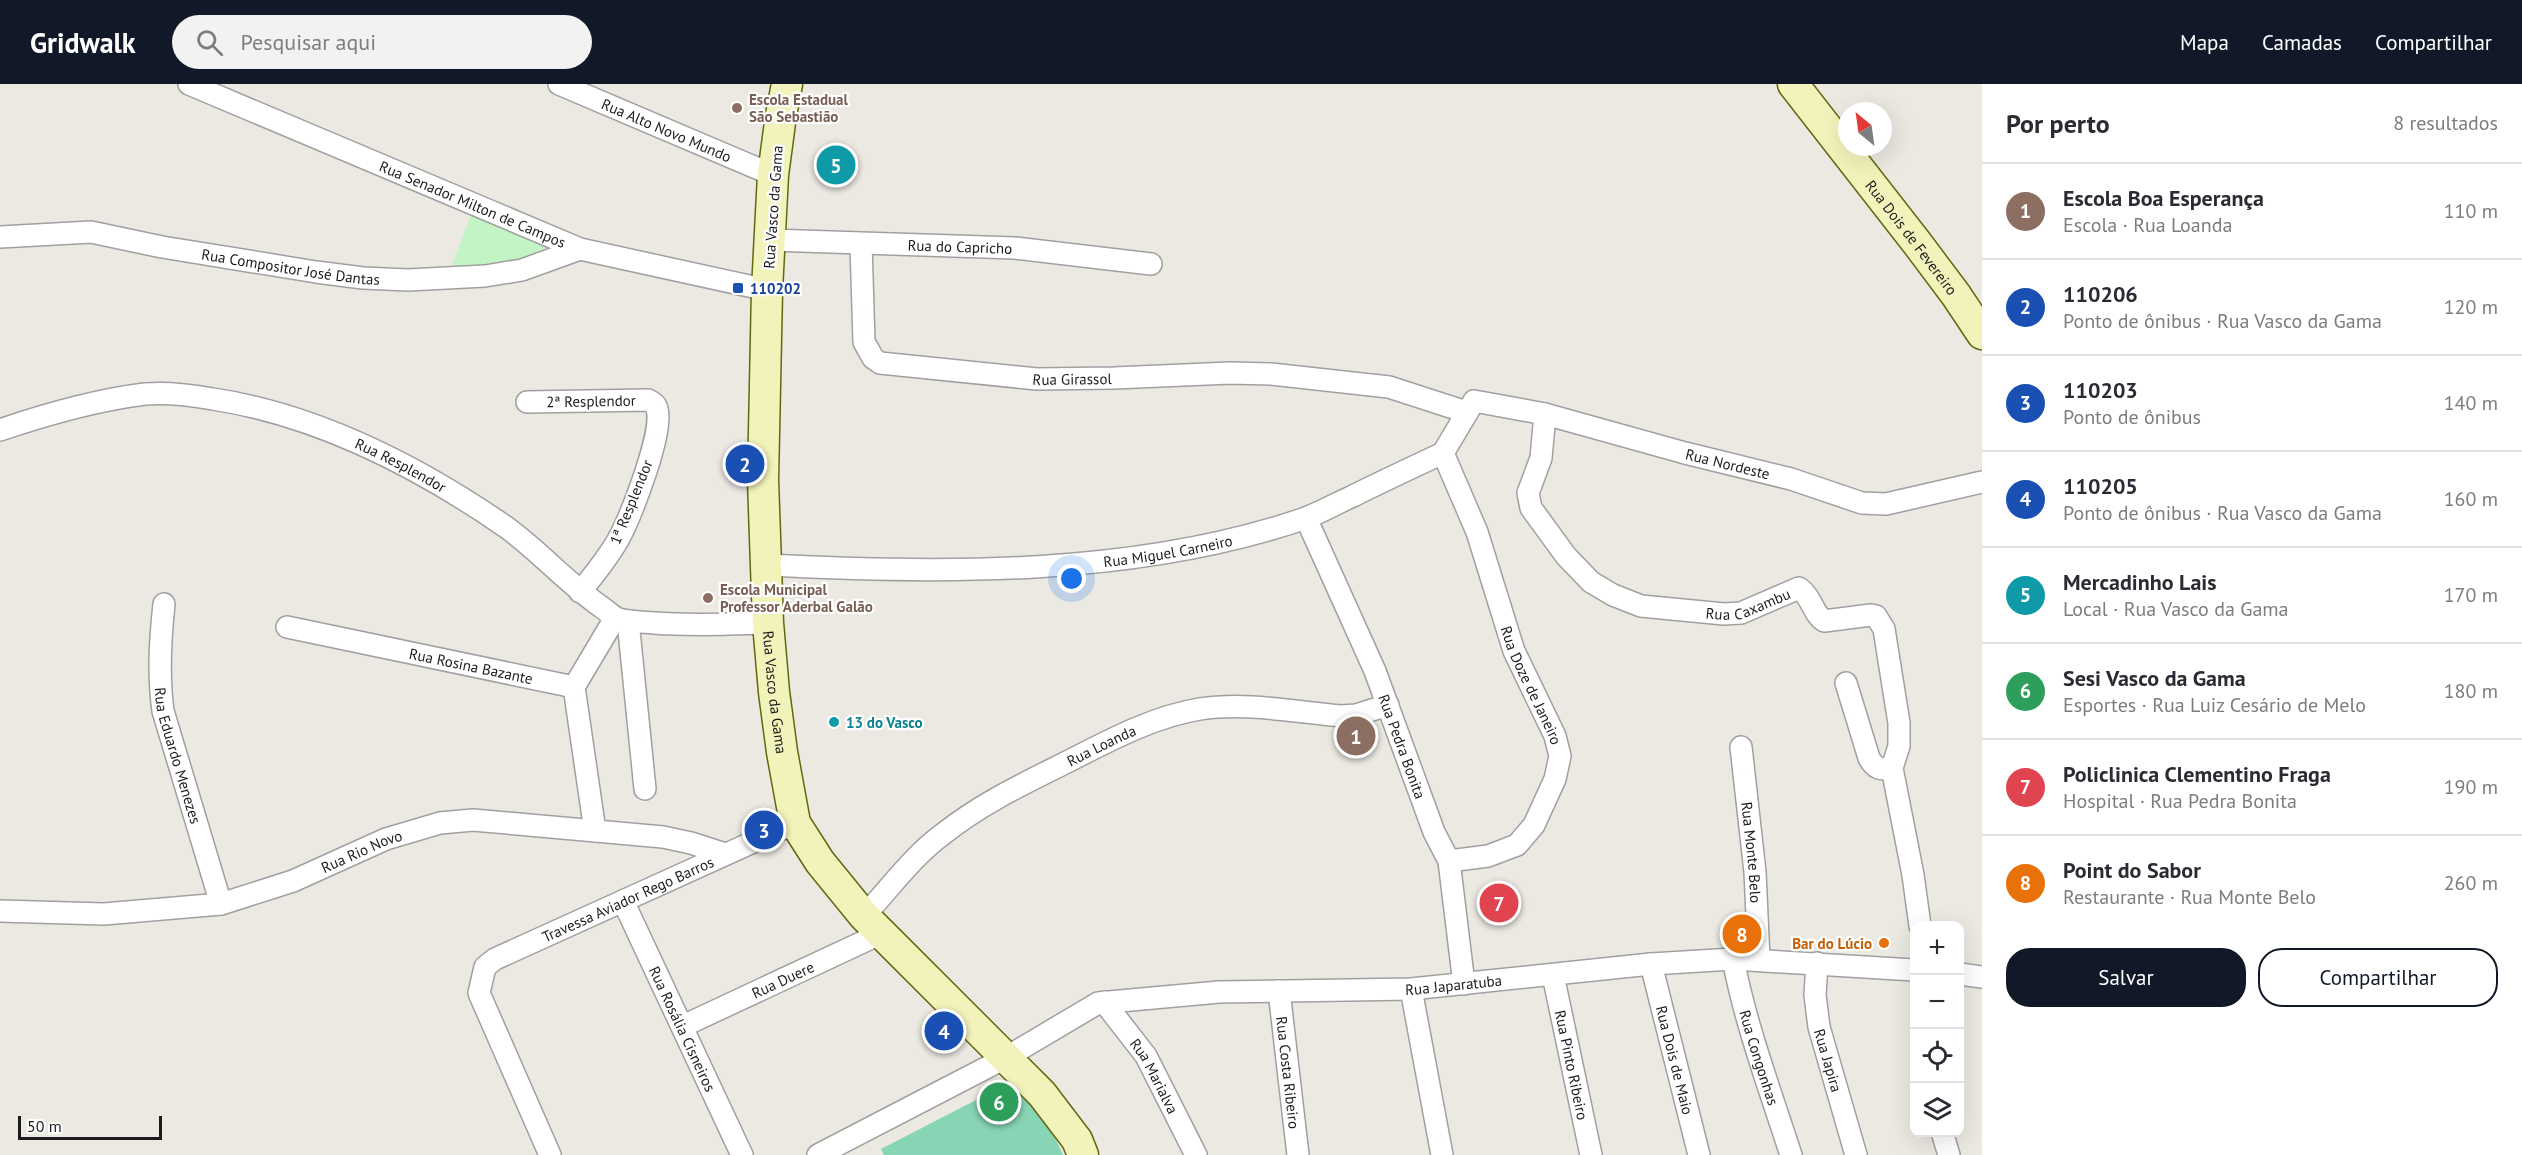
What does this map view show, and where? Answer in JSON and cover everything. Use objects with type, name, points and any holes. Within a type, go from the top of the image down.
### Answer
[{"type":"main road","name":"Rua Vasco da Gama","points":[[787,84],[773,175],[767,290],[764,480],[768,623],[782,752],[795,823],[820,862],[872,925],[1042,1094],[1065,1123],[1083,1155]]},
{"type":"main road","name":"Rua Dois de Fevereiro","points":[[1793,84],[1917,243],[1982,334]]},
{"type":"street","name":"Rua Senador Milton de Campos","points":[[189,84],[580,249],[767,290]]},
{"type":"street","name":"Rua Alto Novo Mundo","points":[[559,84],[773,175]]},
{"type":"street","name":"Rua Compositor José Dantas","points":[[0,237],[91,232],[162,247],[316,272],[363,278],[408,280],[485,276],[522,270],[580,249]]},
{"type":"street","name":"Rua do Capricho","points":[[770,240],[1015,248],[1151,264]]},
{"type":"street","name":"Rua Girassol","points":[[861,244],[864,342],[873,358],[880,363],[1038,379],[1230,373],[1271,374],[1389,387],[1470,406]]},
{"type":"street","name":"Rua Resplendor","points":[[0,430],[38,417],[102,401],[147,394],[193,395],[283,413],[392,460],[448,489],[508,529],[580,592],[621,619]]},
{"type":"street","name":"2ª Resplendor","points":[[527,402],[648,400],[654,404]]},
{"type":"street","name":"1ª Resplendor","points":[[580,592],[606,559],[619,537],[647,470],[658,415],[654,404]]},
{"type":"street","name":"Rua Nordeste","points":[[1470,406],[1545,414],[1685,453],[1791,479],[1862,503],[1886,504],[1982,482]]},
{"type":"street","points":[[1443,453],[1470,406]]},
{"type":"street","name":"Rua Caxambu","points":[[1545,414],[1541,458],[1528,493],[1532,508],[1566,556],[1591,582],[1613,595],[1641,606],[1724,614],[1741,613],[1799,588],[1808,595],[1818,616],[1824,621],[1876,616],[1884,629],[1899,723],[1899,746],[1892,768],[1919,921]]},
{"type":"street","name":"Rua Miguel Carneiro","points":[[767,565],[901,570],[1049,565],[1190,550],[1306,518],[1443,453]]},
{"type":"street","name":"Rua Doze de Janeiro","points":[[1443,453],[1477,532],[1514,651],[1555,736],[1560,756],[1555,778],[1534,825],[1517,845],[1488,856],[1449,861]]},
{"type":"street","name":"Rua Pedra Bonita","points":[[1306,518],[1388,705],[1434,832],[1449,861],[1464,984]]},
{"type":"street","name":"Rua Eduardo Menezes","points":[[164,604],[159,654],[159,683],[164,711],[221,904]]},
{"type":"street","points":[[621,619],[671,624],[768,623]]},
{"type":"street","points":[[595,831],[574,687],[621,619]]},
{"type":"street","points":[[621,619],[645,789]]},
{"type":"street","name":"Rua Rosina Bazante","points":[[287,627],[574,687]]},
{"type":"street","points":[[1846,683],[1869,758],[1874,767],[1892,768]]},
{"type":"street","name":"Rua Loanda","points":[[872,925],[914,860],[942,834],[993,798],[1141,727],[1184,712],[1228,706],[1341,716],[1356,715],[1388,705]]},
{"type":"street","name":"Rua Monte Belo","points":[[1741,747],[1755,872],[1759,959]]},
{"type":"street","name":"Rua Rio Novo","points":[[0,911],[105,914],[221,904],[293,881],[386,839],[440,823],[473,820],[663,837],[725,854]]},
{"type":"street","name":"Travessa Aviador Rego Barros","points":[[550,1155],[480,993],[485,967],[495,959],[795,823]]},
{"type":"street","name":"Rua Rosália Cisneiros","points":[[623,901],[742,1155]]},
{"type":"street","name":"Rua Duere","points":[[683,1026],[872,925]]},
{"type":"street","name":"Rua Japaratuba","points":[[818,1155],[1007,1057],[1089,1007],[1104,1002],[1165,996],[1279,991],[1410,989],[1651,964],[1733,959],[1910,970]]},
{"type":"street","name":"Rua Congonhas","points":[[1733,959],[1750,1032],[1791,1155]]},
{"type":"street","name":"Rua Japira","points":[[1817,963],[1815,995],[1819,1028],[1856,1155]]},
{"type":"street","name":"Rua Dois de Maio","points":[[1651,964],[1699,1155]]},
{"type":"street","name":"Rua Pinto Ribeiro","points":[[1553,975],[1591,1155]]},
{"type":"street","points":[[1964,975],[1982,977]]},
{"type":"street","points":[[1410,989],[1442,1155]]},
{"type":"street","name":"Rua Costa Ribeiro","points":[[1279,991],[1298,1155]]},
{"type":"street","name":"Rua Marialva","points":[[1104,1002],[1146,1056],[1196,1155]]},
{"type":"street","points":[[1944,1137],[1949,1155]]},
{"type":"green space","points":[[474,206],[572,246],[522,270],[450,271]]},
{"type":"green space","points":[[1007,1084],[1047,1120],[1063,1155],[884,1155],[881,1149]]},
{"type":"place","name":"Escola Estadual São Sebastião","points":[[737,108]]},
{"type":"place","name":"Mercadinho Lais","points":[[836,165]]},
{"type":"place","name":"110202","points":[[738,288]]},
{"type":"place","name":"110206","points":[[745,464]]},
{"type":"place","name":"Escola Municipal Professor Aderbal Galão","points":[[708,598]]},
{"type":"place","name":"13 do Vasco","points":[[834,722]]},
{"type":"place","name":"Escola Boa Esperança","points":[[1356,736]]},
{"type":"place","name":"110203","points":[[764,830]]},
{"type":"place","name":"Policlinica Clementino Fraga","points":[[1499,903]]},
{"type":"place","name":"Point do Sabor","points":[[1742,934]]},
{"type":"place","name":"Bar do Lúcio","points":[[1884,943]]},
{"type":"place","name":"110205","points":[[944,1031]]},
{"type":"place","name":"Sesi Vasco da Gama","points":[[999,1102]]}]
